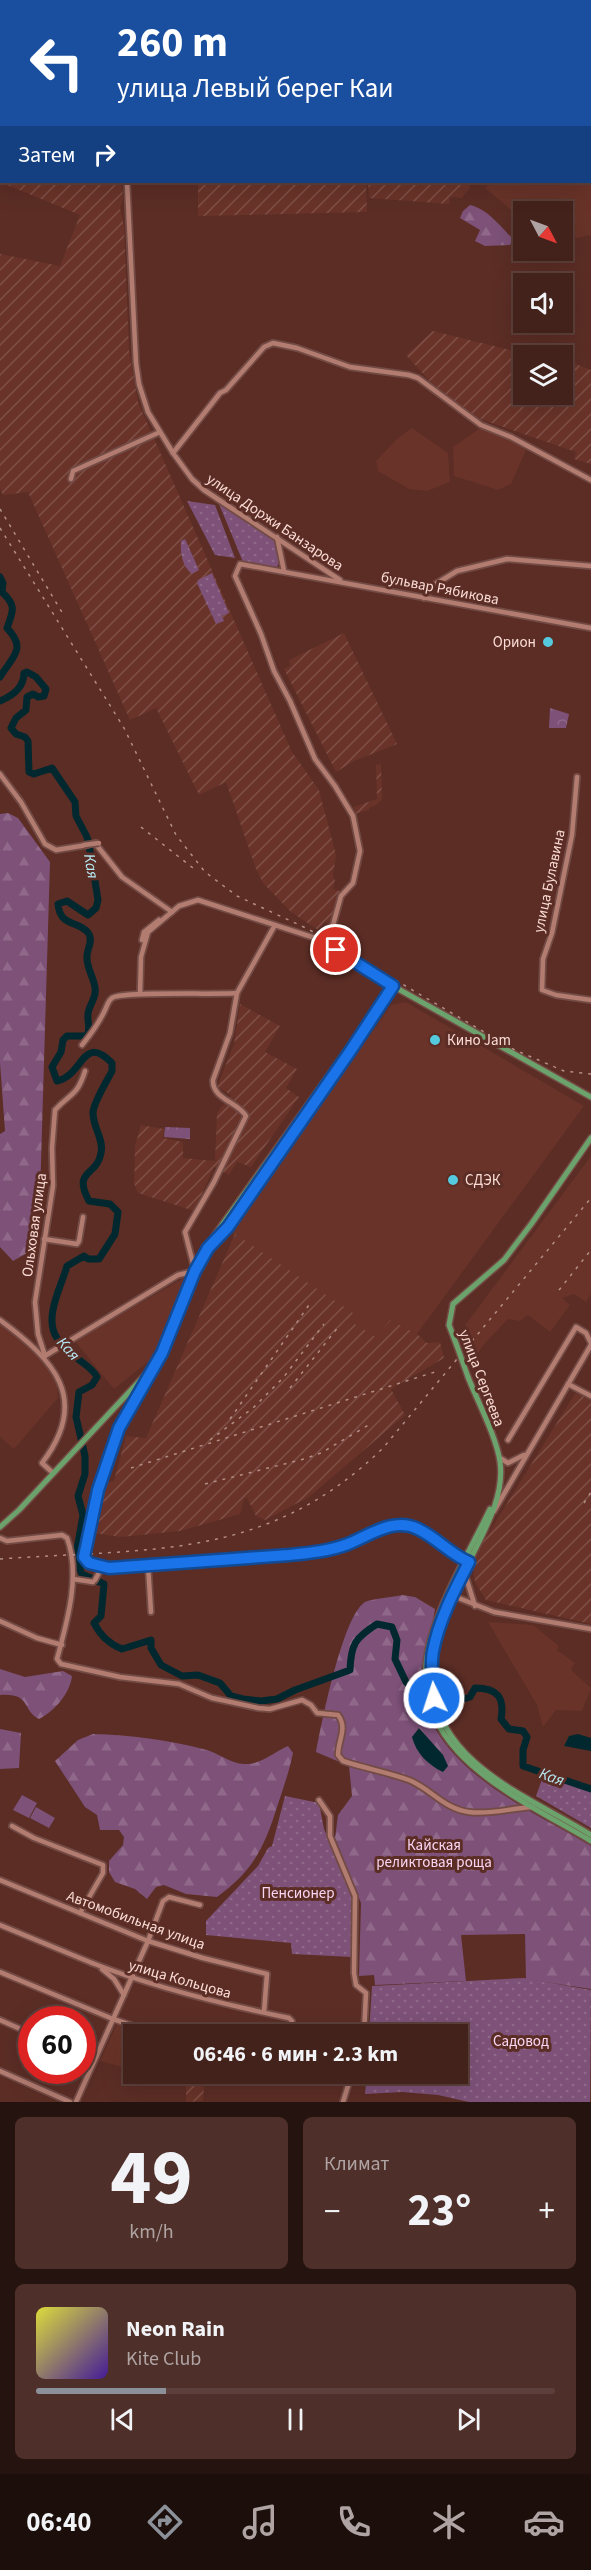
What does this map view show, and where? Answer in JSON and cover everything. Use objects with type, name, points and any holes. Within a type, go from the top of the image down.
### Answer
[{"type":"main road","points":[[0,1527],[9,1521],[159,1359],[195,1271],[220,1228],[393,986],[591,1097]]},
{"type":"main road","points":[[209,1247],[228,1227],[369,1021]]},
{"type":"main road","name":"улица Сергеева","points":[[496,1497],[500,1473],[499,1458],[449,1324],[453,1304],[504,1260],[591,1138]]},
{"type":"main road","points":[[451,1595],[490,1519],[496,1497]]},
{"type":"main road","points":[[496,1497],[431,1637],[425,1666],[429,1676],[437,1726],[464,1761],[591,1841]]},
{"type":"main road","points":[[431,1699],[444,1724],[466,1754],[487,1772],[591,1835]]},
{"type":"street","points":[[127,183],[139,384],[148,412],[173,453],[220,393],[226,390],[264,347],[273,343],[297,348],[350,367],[413,376],[481,425],[512,437],[591,480]]},
{"type":"street","points":[[71,479],[73,471],[160,432]]},
{"type":"street","name":"улица Доржи Банзарова","points":[[173,453],[186,472],[204,490],[342,582]]},
{"type":"street","points":[[277,537],[284,571]]},
{"type":"street","points":[[424,598],[434,585],[457,571],[507,559],[591,566]]},
{"type":"street","name":"бульвар Рябикова","points":[[318,939],[336,920],[341,896],[353,883],[360,851],[353,816],[315,759],[290,701],[274,671],[261,634],[235,576],[240,564],[591,628]]},
{"type":"street","points":[[0,774],[21,802],[45,844],[56,850],[96,843],[125,880],[172,912]]},
{"type":"street","name":"улица Булавина","points":[[577,777],[572,835],[552,933],[543,959],[542,990],[556,995],[591,1000]]},
{"type":"street","points":[[140,994],[140,955],[144,932],[185,903],[198,900],[318,939],[393,986]]},
{"type":"street","points":[[44,1357],[178,1275],[195,1271],[185,1232],[214,1182],[246,1116],[217,1093],[213,1086],[235,1015],[237,993],[275,925]]},
{"type":"street","points":[[82,1045],[98,1024],[109,1001],[115,997],[140,994],[237,993]]},
{"type":"street","name":"Ольховая улица","points":[[44,1357],[38,1335],[35,1302],[53,1186],[52,1148],[55,1110],[73,1096],[84,1071]]},
{"type":"street","points":[[288,1122],[289,1130]]},
{"type":"street","points":[[44,1239],[77,1244],[83,1218]]},
{"type":"street","points":[[0,1320],[44,1357],[57,1374],[63,1393],[64,1419],[60,1438],[42,1463],[53,1473]]},
{"type":"street","points":[[490,1519],[591,1344],[586,1333],[576,1327],[508,1440]]},
{"type":"street","points":[[159,1359],[135,1404],[119,1428],[98,1490],[86,1543],[84,1557],[89,1563],[102,1568],[315,1552],[348,1544],[382,1528],[405,1525],[418,1529],[467,1561]]},
{"type":"street","points":[[568,1384],[591,1396]]},
{"type":"street","points":[[125,1396],[135,1404]]},
{"type":"street","points":[[499,1458],[508,1463],[526,1454]]},
{"type":"street","points":[[496,1497],[506,1490]]},
{"type":"street","points":[[0,1538],[7,1541],[62,1536],[67,1538],[73,1579],[62,1645],[57,1659],[64,1665],[120,1677],[179,1684],[212,1698],[270,1709],[302,1700],[317,1713],[338,1715],[343,1726],[338,1755],[348,1762],[407,1779],[433,1792],[443,1803],[454,1809],[487,1813],[535,1807]]},
{"type":"street","points":[[148,1565],[151,1612]]},
{"type":"street","points":[[73,1579],[94,1580],[102,1568]]},
{"type":"street","points":[[464,1571],[475,1606]]},
{"type":"street","points":[[451,1595],[494,1612],[591,1629]]},
{"type":"street","points":[[0,1621],[37,1638],[62,1645]]},
{"type":"street","points":[[319,1800],[330,1816],[330,1836],[355,1896],[355,1981],[358,1987],[366,1993],[364,2024]]},
{"type":"street","points":[[12,1826],[34,1838],[103,1865],[103,1873],[80,1913]]},
{"type":"street","name":"Автомобильная улица","points":[[0,1881],[148,1941],[267,1974],[264,2013]]},
{"type":"street","points":[[96,2057],[148,1941],[163,1901],[169,1898],[200,1905]]},
{"type":"street","name":"улица Кольцова","points":[[0,1925],[131,1978],[178,1993],[289,2018],[292,2024]]},
{"type":"street","name":"улица Кольцова","points":[[92,1963],[114,1978],[124,1995]]},
{"type":"street","points":[[0,1972],[128,2024]]},
{"type":"street","points":[[0,2020],[18,2028]]},
{"type":"street","points":[[0,2071],[70,2102]]},
{"type":"street","points":[[76,2102],[84,2084]]},
{"type":"street","points":[[343,2102],[349,2084]]},
{"type":"shaded area","points":[[2,183],[122,183],[123,200],[120,208],[124,227],[129,351],[138,402],[292,752],[319,790],[336,855],[333,889],[340,891],[333,920],[329,925],[325,922],[318,930],[291,912],[263,883],[226,782],[199,795],[156,708],[130,720],[28,492],[3,495],[0,489],[0,254],[60,266],[80,215]]},
{"type":"shaded area","points":[[366,183],[367,212],[198,216],[198,185],[179,184]]},
{"type":"shaded area","points":[[368,183],[469,183],[470,188],[461,198],[450,197],[449,204],[369,198]]},
{"type":"shaded area","points":[[490,183],[591,183],[591,237],[589,235],[577,238],[573,235],[573,201],[513,201],[513,212],[485,188]]},
{"type":"shaded area","points":[[433,331],[513,351],[513,405],[573,405],[573,363],[591,370],[591,464],[574,459],[576,452],[480,419],[435,387],[406,355]]},
{"type":"shaded area","points":[[482,427],[510,438],[526,450],[511,484],[498,490],[454,476],[453,447]]},
{"type":"shaded area","points":[[412,428],[448,453],[450,482],[427,491],[409,489],[378,471],[376,461],[397,439]]},
{"type":"shaded area","points":[[344,633],[397,744],[354,761],[336,772],[284,669],[290,666],[289,660]]},
{"type":"shaded area","points":[[381,764],[382,799],[369,810],[355,814],[354,807],[377,799],[376,765]]},
{"type":"shaded area","points":[[406,1002],[584,1106],[417,1334],[390,1320],[376,1338],[349,1320],[355,1315],[231,1232],[391,1005]]},
{"type":"shaded area","points":[[240,1004],[280,1026],[265,1052],[297,1069],[286,1088],[299,1097],[251,1167],[237,1162],[229,1175],[214,1167],[194,1211],[138,1193],[134,1183],[135,1146],[141,1125],[164,1129],[163,1138],[183,1142],[183,1158],[215,1161],[217,1113],[231,1095],[217,1087],[234,1044]]},
{"type":"shaded area","points":[[591,1156],[591,1294],[586,1302],[574,1294],[562,1298],[570,1305],[550,1332],[528,1315],[520,1321],[508,1319],[485,1343],[470,1364],[463,1343],[466,1324]]},
{"type":"shaded area","points":[[235,1234],[356,1315],[350,1321],[376,1337],[390,1320],[417,1334],[427,1343],[440,1342],[444,1358],[391,1389],[405,1415],[309,1497],[265,1520],[256,1516],[247,1498],[244,1499],[240,1514],[180,1531],[121,1537],[94,1533],[106,1483],[114,1481],[126,1436],[146,1438]]},
{"type":"shaded area","points":[[189,1275],[154,1357],[114,1389],[75,1341]]},
{"type":"shaded area","points":[[0,1324],[47,1364],[57,1384],[58,1398],[14,1449],[0,1437]]},
{"type":"shaded area","points":[[576,1392],[591,1401],[591,1624],[486,1600],[475,1582],[472,1560]]},
{"type":"shaded area","points":[[488,1622],[533,1625],[559,1646],[557,1650],[575,1663],[571,1670],[591,1688],[582,1711],[556,1710],[543,1727],[537,1705]]},
{"type":"shaded area","points":[[117,2024],[123,2026],[123,2067],[100,2061]]},
{"type":"shaded area","points":[[186,2084],[204,2087],[203,2101],[186,2102]]},
{"type":"green space","points":[[470,205],[483,210],[513,239],[510,245],[485,246],[475,241],[480,230],[460,218],[463,211]]},
{"type":"green space","points":[[187,501],[215,505],[235,558],[215,555]]},
{"type":"green space","points":[[219,504],[275,538],[280,561],[276,569],[243,562]]},
{"type":"green space","points":[[185,539],[199,570],[192,574],[181,555],[181,541]]},
{"type":"green space","points":[[212,573],[229,613],[222,616],[224,621],[216,624],[197,583],[198,580]]},
{"type":"green space","points":[[550,708],[569,714],[566,728],[549,728]]},
{"type":"green space","points":[[8,813],[18,818],[50,862],[40,1196],[27,1253],[13,1261],[0,1247],[0,1134],[5,1131],[0,1063],[0,814]]},
{"type":"green space","points":[[165,1127],[190,1128],[190,1139],[164,1137]]},
{"type":"green space","name":"Кайская реликтовая роща","points":[[402,1595],[415,1597],[435,1609],[424,1657],[422,1686],[429,1715],[443,1740],[462,1762],[486,1782],[539,1817],[591,1846],[591,1989],[526,1979],[525,1934],[461,1935],[466,1981],[375,1985],[374,1975],[359,1976],[361,1903],[335,1838],[338,1815],[352,1796],[349,1766],[316,1752],[334,1671],[348,1628],[365,1602]]},
{"type":"green space","points":[[0,1669],[25,1677],[63,1671],[72,1676],[61,1701],[39,1719],[33,1715],[22,1699],[0,1695]]},
{"type":"green space","points":[[0,1729],[21,1733],[19,1768],[0,1769]]},
{"type":"green space","points":[[93,1734],[176,1743],[209,1751],[240,1764],[257,1762],[288,1746],[293,1753],[272,1822],[256,1858],[240,1878],[217,1897],[186,1894],[164,1885],[156,1887],[147,1899],[135,1889],[115,1882],[109,1872],[109,1861],[123,1845],[124,1837],[119,1830],[100,1830],[97,1815],[85,1807],[55,1761],[78,1740]]},
{"type":"green space","points":[[545,1771],[591,1787],[591,1828],[536,1796]]},
{"type":"green space","points":[[22,1795],[37,1803],[29,1818],[13,1810]]},
{"type":"green space","name":"Пенсионер","points":[[285,1796],[319,1803],[324,1829],[351,1893],[352,1957],[292,1954],[291,1943],[206,1935],[206,1921],[258,1866],[268,1848],[272,1846]]},
{"type":"green space","points":[[36,1807],[55,1818],[49,1828],[30,1818]]},
{"type":"green space","name":"Садовод","points":[[524,1978],[591,1990],[590,2102],[469,2102],[438,2095],[402,2092],[365,2094],[366,2084],[468,2084],[468,2024],[370,2024],[372,1986]]},
{"type":"water","points":[[419,1728],[443,1755],[448,1766],[443,1772],[432,1766],[416,1748],[412,1737]]},
{"type":"water","points":[[578,1734],[591,1738],[591,1751],[564,1746],[569,1736]]},
{"type":"waterway","name":"Кая","points":[[0,577],[3,583],[2,592],[12,605],[7,628],[13,635],[17,647],[16,653],[0,677]]},
{"type":"waterway","name":"Кая","points":[[0,701],[16,691],[22,683],[24,673],[27,672],[36,677],[46,689],[44,696],[38,697],[33,694],[27,697],[26,710],[16,718],[11,728],[28,741],[29,772],[34,774],[52,768],[75,802],[76,816],[87,837],[98,900],[96,908],[88,915],[67,901],[58,904],[62,917],[89,934],[87,960],[95,992],[88,1014],[87,1036],[67,1036],[63,1040],[61,1052],[52,1067],[57,1081],[73,1071],[83,1058],[95,1052],[112,1063],[112,1071],[93,1113],[101,1143],[101,1153],[99,1161],[84,1178],[83,1183],[89,1201],[110,1204],[118,1212],[115,1234],[99,1259],[88,1259],[84,1256],[67,1266],[55,1302],[52,1321],[53,1330],[59,1341],[97,1377],[92,1385],[79,1392],[76,1417],[85,1456],[85,1474],[78,1496],[83,1515],[77,1549],[78,1565],[82,1574],[104,1584],[101,1616],[94,1623],[105,1639],[117,1647],[122,1649],[151,1640],[151,1648],[161,1665],[182,1676],[198,1675],[220,1683],[231,1696],[261,1701],[277,1699],[350,1670],[353,1648],[359,1638],[377,1624],[392,1627],[397,1640],[395,1659],[406,1682],[412,1687],[439,1687],[463,1699],[470,1697],[475,1688],[494,1692],[498,1695],[502,1705],[501,1719],[509,1729],[523,1731],[527,1737],[523,1750],[523,1766],[591,1789]]},
{"type":"railway","points":[[0,509],[63,614]]},
{"type":"railway","points":[[0,528],[124,728],[176,835],[205,872],[237,896],[308,929],[515,1050],[564,1071],[591,1074]]},
{"type":"railway","points":[[141,827],[193,868]]},
{"type":"railway","points":[[334,933],[353,948]]},
{"type":"railway","points":[[0,1559],[156,1549],[204,1542],[250,1530],[295,1511],[339,1485],[383,1448],[591,1198]]},
{"type":"railway","points":[[559,1290],[591,1250]]},
{"type":"railway","points":[[230,1419],[311,1302]]},
{"type":"railway","points":[[210,1440],[253,1408],[283,1378],[324,1324]]},
{"type":"railway","points":[[290,1388],[339,1326]]},
{"type":"railway","points":[[131,1468],[438,1371]]},
{"type":"railway","points":[[205,1484],[321,1453],[372,1423]]},
{"type":"railway","points":[[584,1503],[591,1492]]},
{"type":"place","name":"Орион","points":[[548,642]]},
{"type":"place","name":"Кино Jam","points":[[435,1040]]},
{"type":"place","name":"СДЭК","points":[[453,1180]]},
{"type":"route","points":[[336,950],[393,986],[228,1227],[208,1248],[195,1271],[155,1368],[119,1428],[98,1490],[84,1557],[89,1563],[109,1568],[289,1555],[315,1552],[348,1544],[382,1528],[405,1525],[418,1529],[469,1562],[433,1649],[434,1698]]}]
